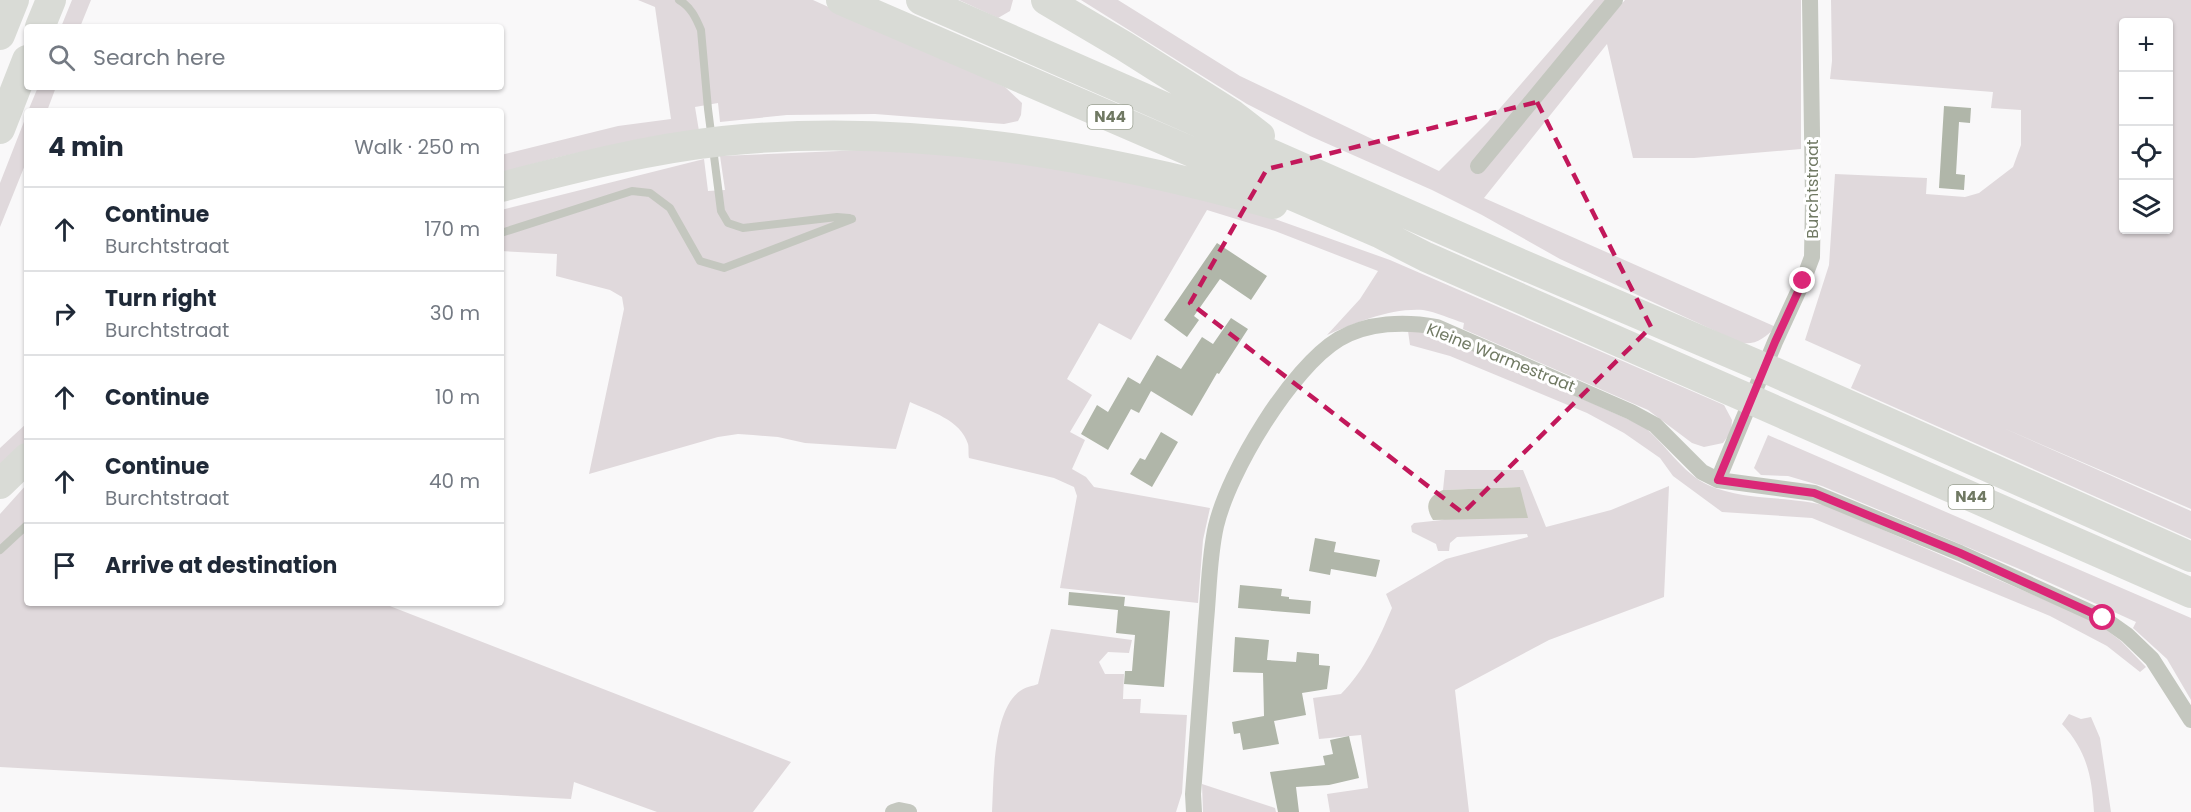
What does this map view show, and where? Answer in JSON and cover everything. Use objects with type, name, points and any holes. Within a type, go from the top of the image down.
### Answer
[{"type":"highway","points":[[0,35],[14,0]]},
{"type":"highway","points":[[41,24],[51,0]]},
{"type":"highway","name":"N44","points":[[841,0],[1379,233],[1426,257],[2191,593]]},
{"type":"highway","points":[[921,0],[1295,164]]},
{"type":"highway","name":"N44","points":[[1046,0],[1233,115],[1295,164],[1765,368],[2191,557]]},
{"type":"highway","points":[[0,129],[24,68]]},
{"type":"highway","points":[[504,186],[595,163],[721,141],[823,135],[934,139],[1044,152],[1168,177],[1276,205],[1426,257]]},
{"type":"highway","points":[[0,484],[24,461]]},
{"type":"street","points":[[1478,166],[1615,0]]},
{"type":"street","name":"Burchtstraat","points":[[1751,401],[1812,257],[1810,0]]},
{"type":"street","name":"Kleine Warmestraat","points":[[1194,812],[1193,794],[1209,585],[1216,526],[1229,485],[1289,387],[1303,370],[1340,339],[1365,329],[1390,324],[1412,322],[1437,327],[1631,412],[1655,425],[1702,472],[1718,480]]},
{"type":"street","points":[[1751,401],[1718,480],[1814,493],[1960,553],[2103,618],[2127,635],[2152,659],[2191,720]]},
{"type":"street","points":[[893,812],[899,810],[909,812]]},
{"type":"lane","points":[[504,232],[632,191],[650,193],[670,208],[700,261],[724,268],[852,219],[837,217],[743,228],[728,223],[721,211],[701,30],[697,19],[687,5],[679,0]]},
{"type":"lane","points":[[0,550],[24,528]]},
{"type":"highlighted area","points":[[1537,102],[1651,327],[1463,513],[1190,303],[1267,169]]},
{"type":"shaded area","points":[[72,0],[91,0],[81,24],[62,24]]},
{"type":"shaded area","points":[[638,0],[813,0],[1005,87],[1022,103],[1021,115],[1018,121],[1004,124],[875,114],[787,115],[720,122],[718,103],[695,107],[699,131],[599,148],[504,172],[504,154],[618,126],[671,119],[655,7]]},
{"type":"shaded area","points":[[959,0],[1013,0],[1010,11],[998,18]]},
{"type":"shaded area","points":[[1081,0],[1118,0],[1240,76],[1439,171],[1488,122],[1594,0],[1607,0],[1584,47],[1625,0],[1801,0],[1801,149],[1694,158],[1633,158],[1607,44],[1484,198],[1776,327],[1760,340],[1741,343],[1560,259],[1432,190],[1310,136],[1247,104]]},
{"type":"shaded area","points":[[1831,0],[2191,0],[2191,509],[2001,427],[2191,511],[2191,539],[1851,388],[1861,365],[1805,340],[1829,265],[1835,174],[1927,178],[1926,194],[1965,197],[1979,193],[2013,167],[2021,145],[2021,110],[1991,108],[1993,92],[1830,79]]},
{"type":"shaded area","points":[[37,90],[55,90],[48,108],[29,108]]},
{"type":"shaded area","points":[[24,122],[24,167],[0,227],[0,183]]},
{"type":"shaded area","points":[[887,149],[989,155],[1128,178],[1261,214],[1390,260],[1724,405],[1732,420],[1731,432],[1723,443],[1704,447],[1692,443],[1648,410],[1463,329],[1464,323],[1428,311],[1398,311],[1361,321],[1327,335],[1360,299],[1378,271],[1275,231],[1207,210],[1131,340],[1099,323],[1067,379],[1092,395],[1070,432],[1085,440],[1072,469],[1086,477],[1094,487],[1210,508],[1203,540],[1198,603],[1060,588],[1077,496],[1074,487],[1054,478],[969,458],[968,444],[959,429],[944,417],[910,402],[896,449],[805,443],[778,437],[738,434],[718,437],[589,474],[624,309],[622,297],[610,290],[556,276],[557,254],[504,251],[504,209],[704,159],[708,191],[725,190],[720,156]]},
{"type":"shaded area","points":[[1408,331],[1430,332],[1454,341],[1643,426],[1682,466],[1708,485],[1738,494],[1815,503],[1830,507],[2096,622],[2121,641],[2146,667],[2140,672],[2107,646],[2050,616],[1812,518],[1722,512],[1673,476],[1660,458],[1624,433],[1587,413],[1450,356],[1410,345]]},
{"type":"shaded area","points":[[24,426],[24,445],[0,465],[0,448]]},
{"type":"shaded area","points":[[1768,435],[2191,618],[2191,700],[2167,659],[2133,628],[2136,622],[2017,568],[1822,486],[1788,476],[1761,475],[1754,468]]},
{"type":"shaded area","points":[[1445,470],[1523,470],[1546,527],[1611,510],[1669,486],[1664,597],[1549,640],[1455,690],[1469,812],[1330,812],[1327,794],[1368,788],[1361,735],[1319,739],[1313,698],[1341,694],[1350,685],[1376,643],[1392,608],[1386,594],[1446,559],[1528,537],[1527,534],[1457,537],[1450,543],[1449,551],[1438,551],[1436,544],[1412,532],[1411,526],[1414,523],[1442,520],[1519,487],[1443,490]]},
{"type":"shaded area","points":[[24,487],[24,606],[390,606],[791,762],[753,812],[657,812],[574,782],[571,799],[0,767],[0,514]]},
{"type":"shaded area","points":[[1520,487],[1528,518],[1433,520],[1430,515],[1428,506],[1431,498],[1443,490]]},
{"type":"shaded area","points":[[1051,629],[1132,640],[1129,653],[1108,652],[1099,662],[1105,674],[1124,674],[1123,699],[1141,699],[1140,713],[1187,715],[1182,793],[1176,812],[992,812],[996,747],[1004,714],[1020,691],[1038,684]]},
{"type":"shaded area","points":[[2069,714],[2081,719],[2091,717],[2100,738],[2111,812],[2094,812],[2090,776],[2083,754],[2062,724]]},
{"type":"shaded area","points":[[1202,784],[1275,808],[1276,812],[1203,812]]},
{"type":"building","points":[[1944,106],[1971,108],[1970,123],[1959,122],[1956,174],[1965,175],[1964,190],[1939,188]]},
{"type":"building","points":[[1217,243],[1267,276],[1251,300],[1220,279],[1194,316],[1199,320],[1187,337],[1164,320]]},
{"type":"building","points":[[1231,318],[1248,329],[1219,374],[1217,373],[1192,416],[1151,391],[1139,413],[1131,409],[1108,450],[1081,434],[1097,405],[1108,412],[1128,377],[1140,384],[1157,355],[1181,369],[1202,337],[1213,344]]},
{"type":"building","points":[[1161,432],[1178,442],[1152,487],[1130,474],[1140,458],[1145,460]]},
{"type":"building","points":[[1315,538],[1336,542],[1334,552],[1380,560],[1376,577],[1331,569],[1330,575],[1309,571]]},
{"type":"building","points":[[1240,585],[1282,589],[1281,596],[1311,601],[1310,614],[1238,608]]},
{"type":"building","points":[[1069,592],[1125,597],[1124,606],[1170,611],[1164,687],[1124,684],[1125,671],[1132,671],[1135,635],[1116,633],[1118,610],[1068,605]]},
{"type":"building","points":[[1235,637],[1269,640],[1267,660],[1296,662],[1297,652],[1319,654],[1319,665],[1330,666],[1327,689],[1302,693],[1306,715],[1274,721],[1279,744],[1243,750],[1240,733],[1234,734],[1232,722],[1264,716],[1263,673],[1233,672]]},
{"type":"building","points":[[1349,736],[1359,778],[1329,785],[1296,787],[1299,812],[1278,812],[1270,772],[1325,765],[1323,756],[1333,754],[1330,740]]},
{"type":"route","points":[[1803,281],[1718,480],[1814,493],[1960,553],[2103,618]]}]
